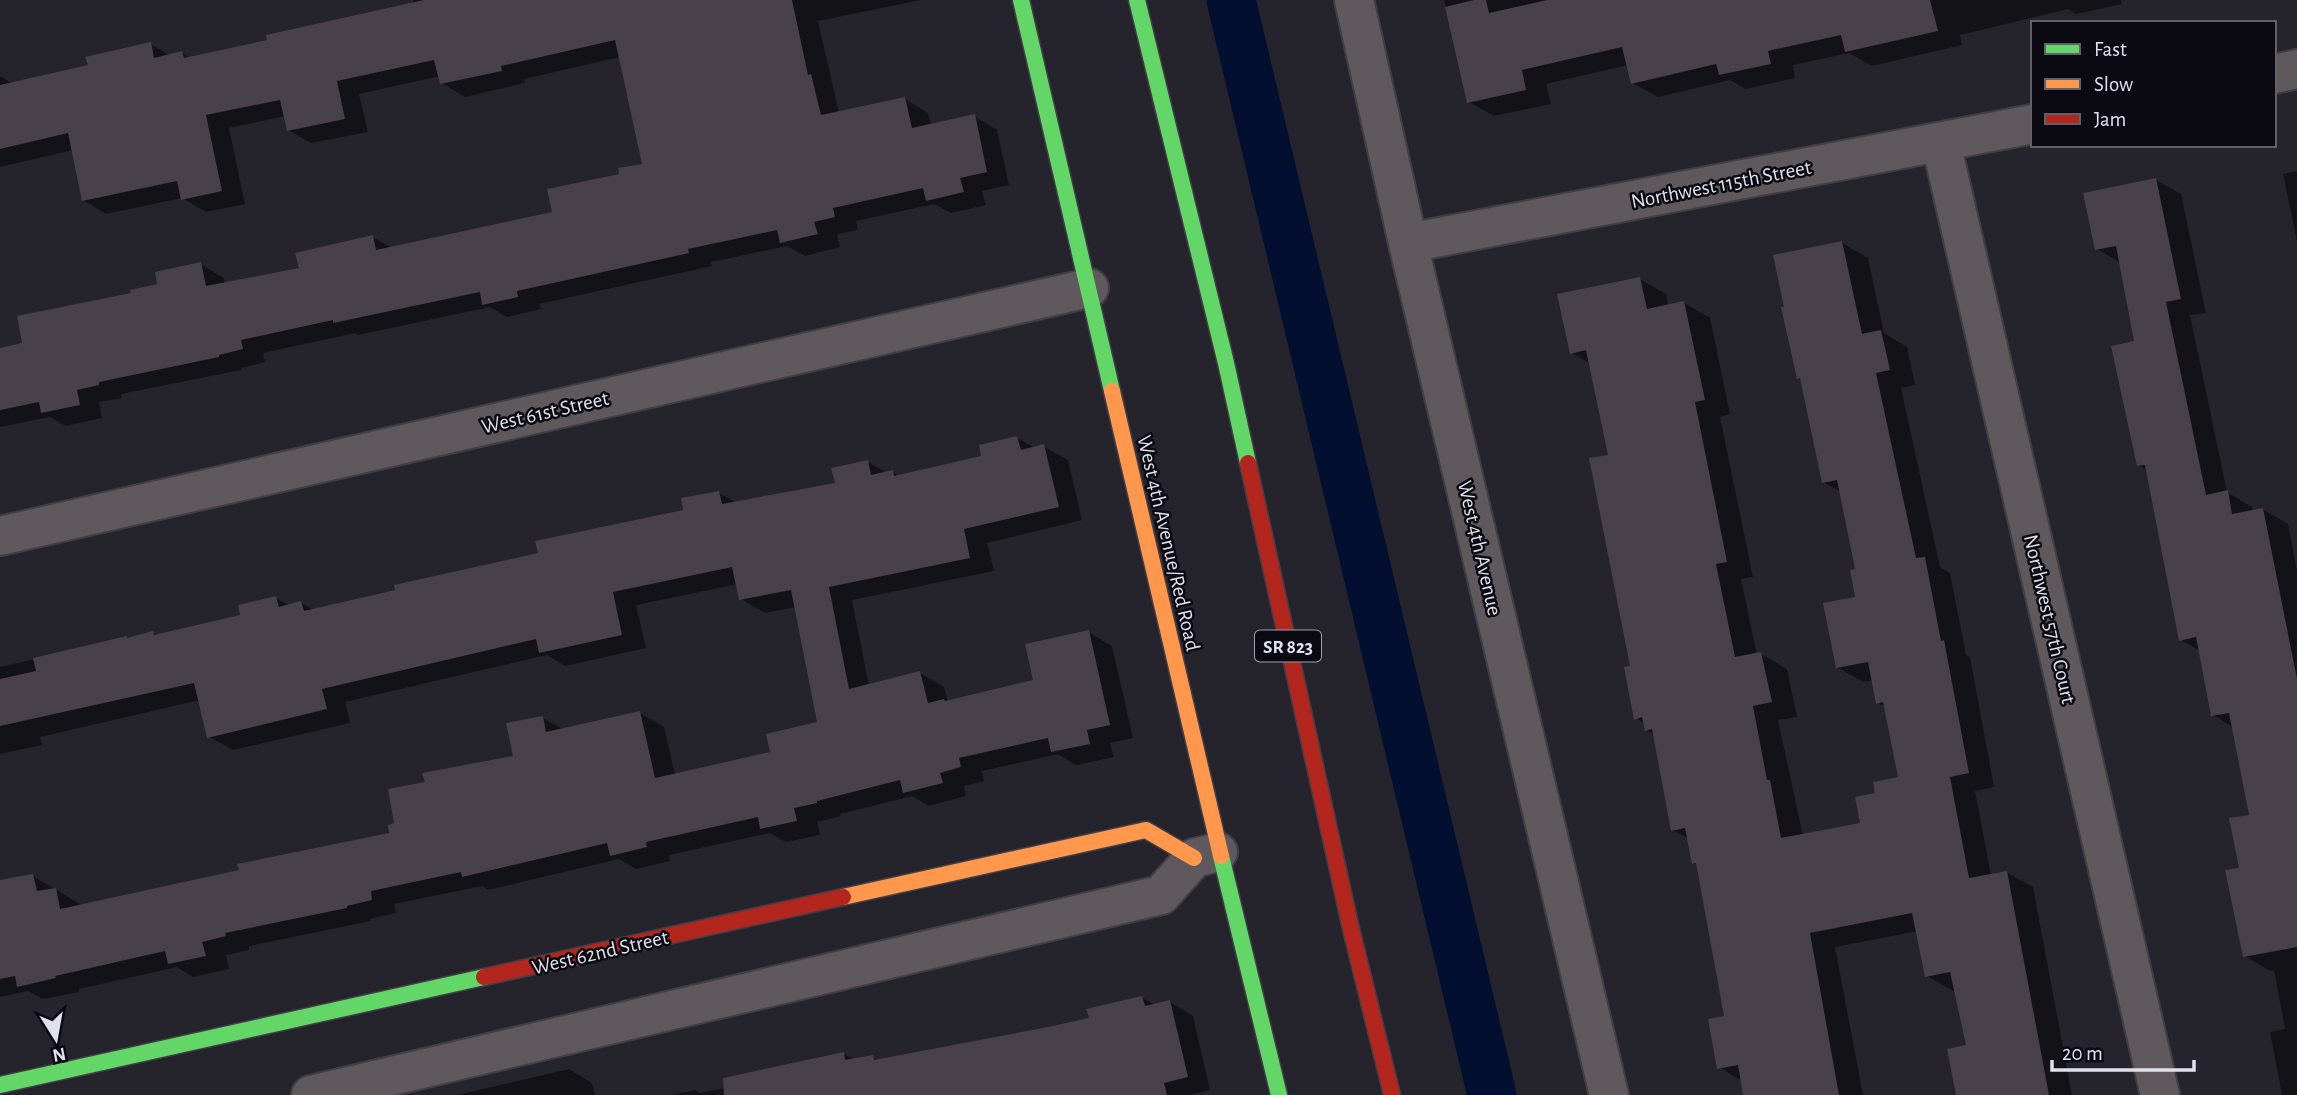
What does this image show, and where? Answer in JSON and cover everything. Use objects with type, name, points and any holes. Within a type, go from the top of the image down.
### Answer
[{"type":"main road","name":"West 4th Avenue/Red Road","points":[[1021,0],[1089,288],[1206,855],[1279,1095]]},
{"type":"main road","name":"SR 823","points":[[1137,0],[1226,363],[1351,929],[1392,1095]]},
{"type":"main road","name":"West 62nd Street","points":[[0,1085],[1146,831],[1206,855]]},
{"type":"street","name":"West 4th Avenue","points":[[1354,0],[1408,243],[1609,1095]]},
{"type":"street","points":[[2276,74],[2297,69]]},
{"type":"street","name":"Northwest 115th Street","points":[[1408,243],[2031,124]]},
{"type":"street","name":"Northwest 57th Court","points":[[1941,143],[2160,1095]]},
{"type":"street","name":"West 61st Street","points":[[0,536],[1089,288]]},
{"type":"street","points":[[311,1095],[1161,895],[1206,855]]},
{"type":"building","points":[[424,0],[792,0],[808,75],[811,74],[821,115],[905,97],[912,128],[975,114],[987,172],[960,178],[964,192],[926,201],[923,188],[833,208],[835,217],[814,222],[818,234],[780,243],[777,230],[688,249],[689,253],[517,291],[518,297],[482,305],[480,292],[333,323],[333,320],[241,340],[243,349],[219,357],[99,382],[99,385],[77,390],[80,405],[41,413],[39,402],[0,410],[0,348],[22,343],[17,316],[131,293],[130,290],[157,284],[155,272],[201,262],[206,286],[299,268],[295,253],[373,235],[376,250],[552,212],[547,189],[619,174],[618,168],[642,164],[615,40],[501,66],[502,71],[440,84],[434,60],[337,81],[345,119],[287,131],[280,100],[206,115],[222,191],[181,200],[177,181],[82,201],[68,133],[0,149],[0,85],[88,65],[85,57],[151,42],[154,58],[182,51],[184,58],[267,40],[266,35]]},
{"type":"building","points":[[1486,0],[1489,13],[1547,0],[1930,0],[1938,31],[1845,52],[1841,35],[1768,51],[1771,64],[1719,75],[1716,64],[1631,84],[1622,47],[1522,70],[1526,90],[1467,103],[1445,7]]},
{"type":"building","points":[[2156,178],[2181,299],[2166,302],[2206,495],[2228,490],[2232,514],[2263,508],[2297,679],[2297,947],[2243,957],[2225,870],[2239,868],[2229,818],[2249,815],[2229,713],[2211,716],[2196,637],[2179,641],[2145,465],[2137,466],[2111,346],[2134,341],[2116,246],[2095,250],[2083,193]]},
{"type":"building","points":[[1842,241],[1862,334],[1881,330],[1890,370],[1876,373],[1916,558],[1925,557],[1941,641],[1944,640],[1969,773],[1950,777],[1969,878],[2007,871],[2049,1095],[1956,1095],[1947,1049],[1966,1045],[1950,972],[1925,977],[1912,913],[1810,933],[1839,1095],[1743,1095],[1738,1065],[1717,1069],[1708,1019],[1724,1016],[1696,863],[1692,864],[1685,828],[1671,831],[1652,729],[1645,731],[1642,717],[1634,720],[1624,667],[1630,666],[1589,458],[1608,455],[1586,350],[1570,354],[1557,294],[1640,277],[1647,309],[1684,301],[1705,400],[1695,402],[1727,562],[1716,564],[1735,657],[1761,652],[1772,702],[1753,706],[1781,838],[1860,823],[1855,797],[1875,793],[1873,782],[1898,777],[1883,702],[1876,704],[1868,662],[1836,668],[1823,603],[1855,597],[1850,570],[1855,569],[1837,480],[1822,483],[1800,378],[1797,379],[1781,307],[1784,307],[1773,255]]},
{"type":"building","points":[[1017,436],[1021,450],[1044,444],[1059,507],[964,529],[970,558],[829,587],[849,689],[920,671],[928,703],[1033,680],[1025,644],[1089,630],[1110,725],[1087,730],[1090,744],[1051,752],[1048,738],[959,758],[961,767],[940,773],[943,783],[903,793],[900,780],[794,808],[797,821],[760,829],[758,817],[646,842],[647,847],[610,856],[607,843],[462,877],[461,872],[371,891],[372,900],[347,908],[225,933],[226,936],[202,942],[206,956],[168,964],[165,951],[17,987],[15,976],[0,979],[0,880],[33,874],[37,891],[56,888],[60,909],[239,870],[237,864],[389,833],[388,825],[394,823],[388,789],[425,782],[422,773],[513,756],[506,723],[543,716],[546,732],[640,711],[655,778],[770,752],[766,734],[817,722],[791,590],[739,600],[732,567],[613,592],[622,635],[539,653],[536,639],[322,689],[327,709],[207,738],[194,683],[0,726],[0,679],[36,671],[33,658],[127,636],[153,631],[154,635],[240,615],[238,605],[276,596],[279,607],[301,601],[304,611],[395,590],[394,585],[538,553],[535,541],[683,510],[681,498],[719,491],[722,504],[835,483],[831,468],[868,460],[871,475],[893,470],[894,476],[981,456],[979,445]]},
{"type":"building","points":[[1142,996],[1145,1006],[1170,1000],[1188,1077],[1164,1083],[1167,1095],[724,1095],[723,1078],[844,1052],[845,1060],[873,1055],[874,1060],[1048,1027],[1089,1018],[1086,1009]]},
{"type":"waterway","points":[[1231,0],[1492,1095]]},
{"type":"traffic: fast","points":[[1021,0],[1112,391]]},
{"type":"traffic: fast","points":[[1137,0],[1248,463]]},
{"type":"traffic: fast","points":[[1221,856],[1279,1095]]},
{"type":"traffic: fast","points":[[0,1085],[484,977]]},
{"type":"traffic: slow","points":[[1112,391],[1221,856]]},
{"type":"traffic: slow","points":[[843,897],[1146,830],[1194,858]]},
{"type":"traffic: jam","points":[[1248,463],[1351,929],[1392,1095]]},
{"type":"traffic: jam","points":[[484,977],[843,897]]}]
